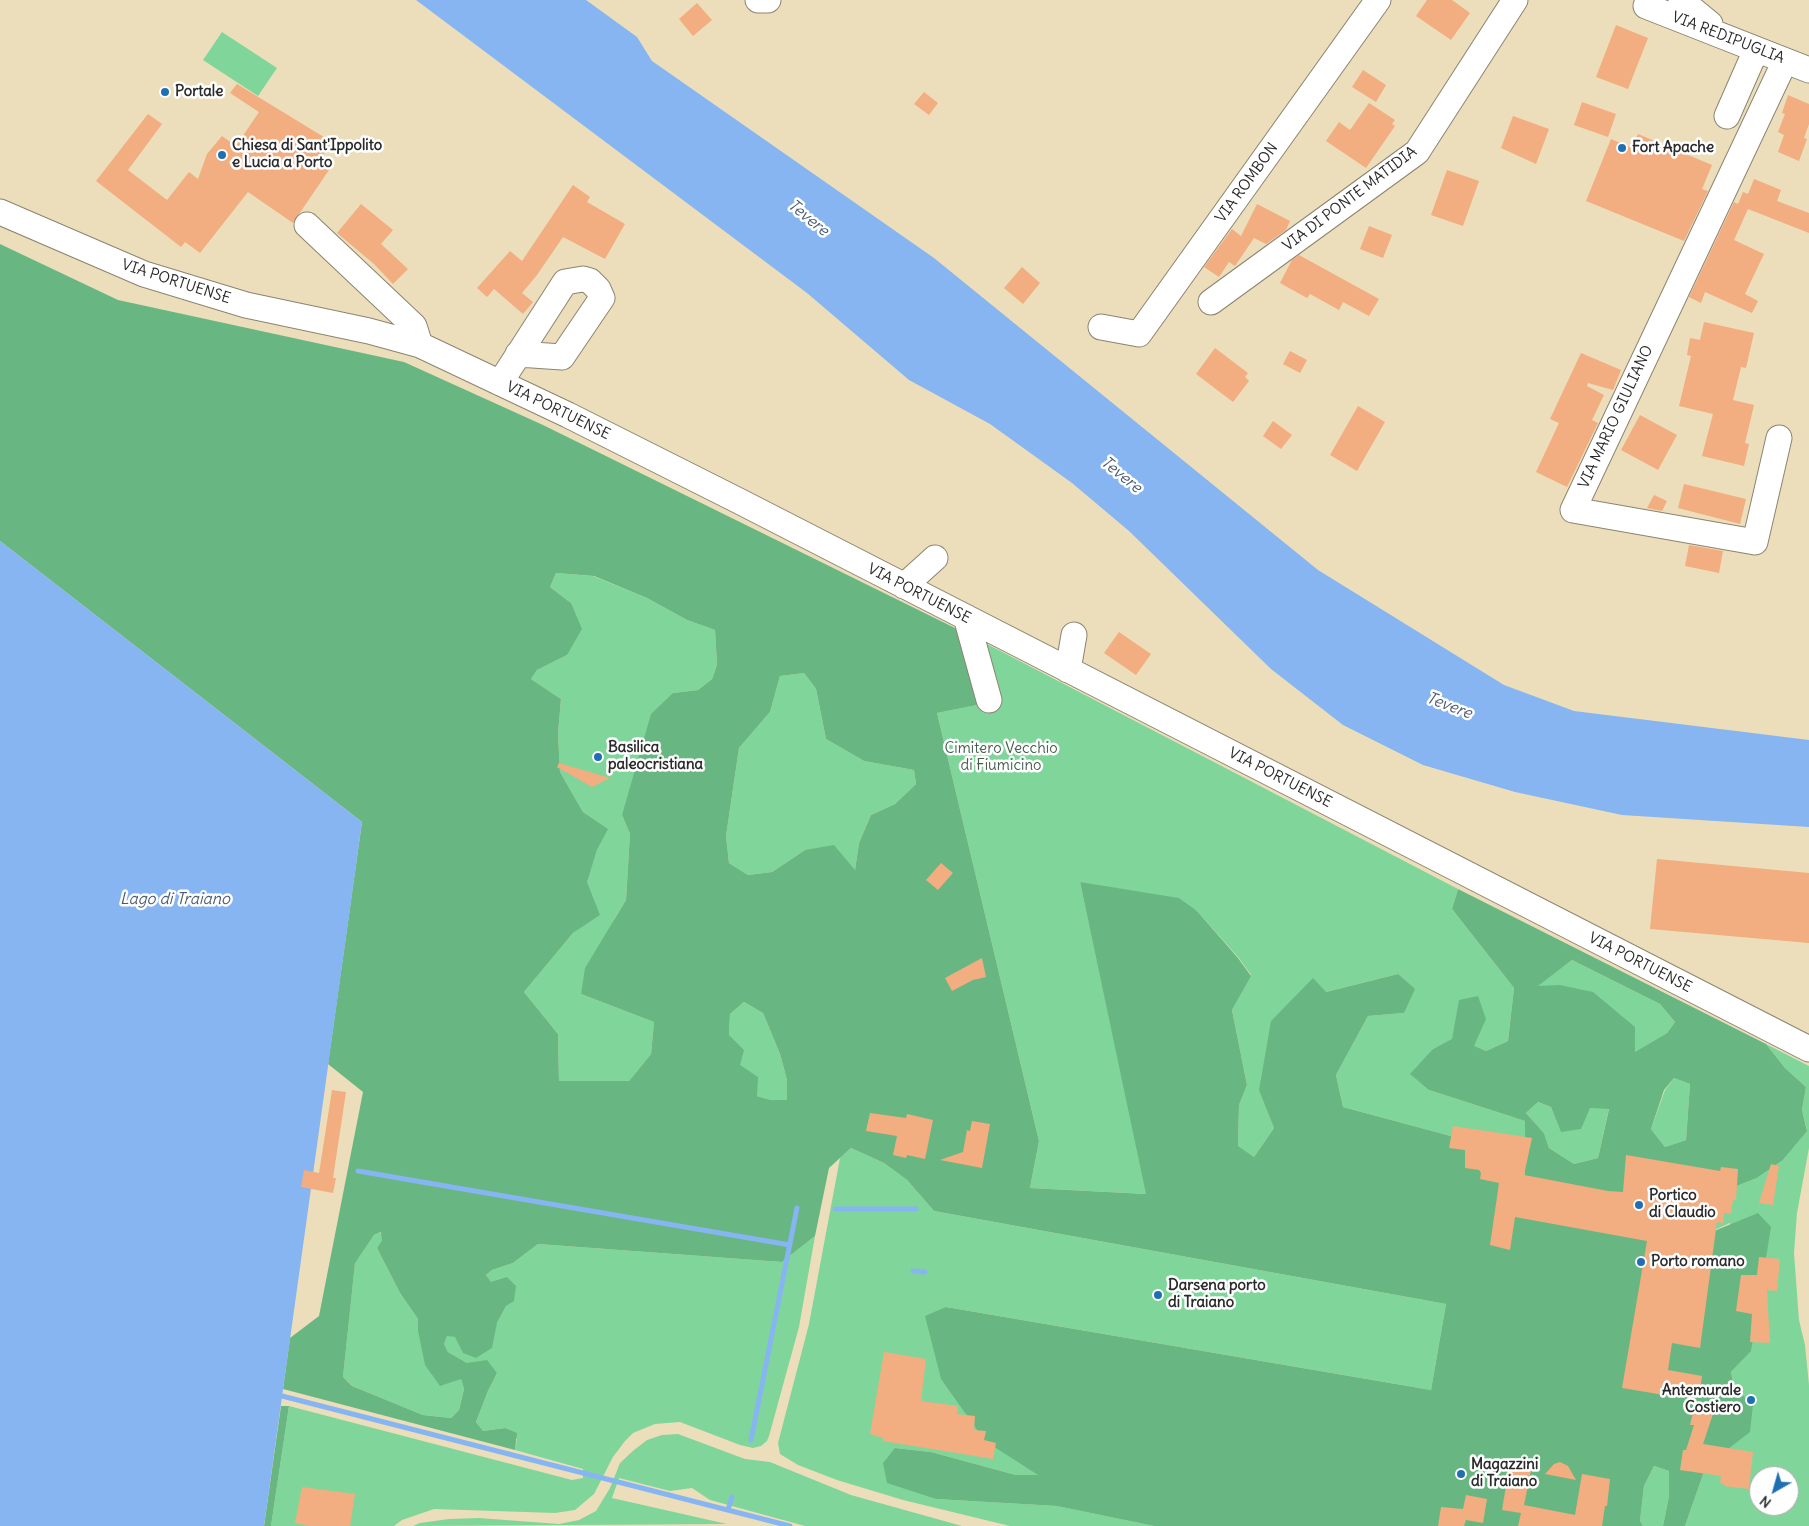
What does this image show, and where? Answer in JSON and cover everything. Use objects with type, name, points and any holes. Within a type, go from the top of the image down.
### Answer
[{"type":"street","points":[[758,0],[768,0]]},
{"type":"street","name":"VIA ROMBON","points":[[1101,327],[1139,334],[1378,0]]},
{"type":"street","name":"VIA DI PONTE MATIDIA","points":[[1211,302],[1417,152],[1515,0]]},
{"type":"street","points":[[1681,0],[1727,38]]},
{"type":"street","name":"VIA REDIPUGLIA","points":[[1638,2],[1809,70]]},
{"type":"street","points":[[1727,116],[1756,50]]},
{"type":"street","name":"VIA MARIO GIULIANO","points":[[1779,438],[1755,542],[1573,510],[1785,61]]},
{"type":"street","name":"VIA PORTUENSE","points":[[0,212],[144,274],[246,305],[369,330],[420,345],[500,383],[904,586],[1809,1049]]},
{"type":"street","points":[[307,224],[414,326],[420,345]]},
{"type":"street","points":[[500,383],[518,354]]},
{"type":"street","points":[[904,586],[935,558]]},
{"type":"street","points":[[966,618],[989,700]]},
{"type":"street","points":[[1068,670],[1074,635]]},
{"type":"green space","points":[[222,32],[277,68],[258,96],[203,60]]},
{"type":"green space","points":[[0,244],[118,300],[404,362],[543,425],[957,629],[977,705],[937,713],[1039,1141],[1030,1188],[1146,1194],[1080,882],[1179,898],[1197,911],[1238,958],[1251,976],[1232,1010],[1247,1085],[1239,1105],[1238,1146],[1254,1157],[1274,1128],[1259,1090],[1271,1021],[1313,978],[1326,992],[1398,974],[1415,989],[1404,1013],[1368,1016],[1336,1075],[1343,1107],[1473,1142],[1500,1157],[1512,1211],[1692,1240],[1758,1213],[1771,1227],[1751,1351],[1731,1372],[1734,1387],[1753,1405],[1750,1432],[1706,1466],[1685,1526],[1663,1526],[1669,1496],[1669,1471],[1654,1466],[1644,1486],[1640,1521],[1643,1526],[1154,1526],[1057,1506],[936,1499],[887,1483],[883,1463],[895,1448],[931,1452],[1016,1475],[1038,1475],[985,1441],[941,1379],[925,1316],[946,1307],[1431,1390],[1446,1304],[934,1211],[907,1180],[884,1163],[851,1148],[829,1168],[815,1236],[782,1262],[538,1244],[513,1263],[492,1270],[486,1275],[491,1282],[507,1277],[516,1286],[514,1301],[506,1306],[497,1323],[492,1348],[476,1358],[463,1353],[455,1337],[447,1336],[444,1344],[448,1352],[467,1363],[487,1360],[497,1373],[476,1422],[483,1431],[505,1428],[517,1433],[515,1450],[283,1389],[290,1338],[319,1316],[363,1092],[328,1064],[362,822],[0,541]],"holes":[[[556,573],[594,576],[647,598],[687,620],[715,630],[717,665],[712,679],[698,690],[673,693],[651,714],[622,815],[630,834],[626,900],[585,968],[581,994],[654,1022],[651,1054],[629,1081],[559,1081],[558,1034],[524,992],[573,933],[600,915],[587,882],[597,850],[608,829],[583,812],[560,772],[558,734],[561,699],[531,679],[537,670],[567,655],[582,629],[571,603],[550,587]],[[804,673],[816,689],[826,739],[864,761],[914,770],[916,784],[895,804],[871,815],[859,843],[855,870],[834,845],[805,850],[772,872],[748,875],[729,863],[726,836],[739,748],[770,712],[780,676]],[[744,1002],[763,1013],[780,1054],[787,1080],[787,1100],[771,1100],[757,1096],[758,1077],[740,1065],[744,1050],[729,1035],[730,1014]],[[381,1232],[382,1240],[377,1248],[400,1293],[418,1319],[418,1331],[425,1365],[440,1386],[461,1379],[464,1389],[459,1410],[451,1418],[423,1415],[352,1386],[343,1377],[355,1263],[374,1235]]]},
{"type":"green space","points":[[556,573],[593,576],[647,598],[687,620],[715,630],[717,665],[712,679],[698,690],[673,693],[622,815],[630,834],[626,900],[615,918],[581,994],[654,1022],[651,1054],[629,1081],[559,1081],[558,1034],[524,992],[573,933],[599,914],[586,882],[597,850],[607,829],[583,812],[560,772],[558,734],[561,699],[531,679],[537,670],[567,655],[571,603],[550,587]]},
{"type":"green space","name":"Cimitero Vecchio di Fiumicino","points":[[987,644],[1458,889],[1452,909],[1514,988],[1508,1041],[1486,1051],[1452,1040],[1433,1049],[1429,1090],[1525,1121],[1526,1182],[1734,1187],[1757,1178],[1783,1160],[1807,1130],[1802,1110],[1806,1087],[1785,1068],[1766,1044],[1809,1066],[1809,1148],[1797,1213],[1794,1253],[1799,1320],[1805,1345],[1809,1385],[1809,1526],[1685,1526],[1706,1466],[1752,1405],[1734,1387],[1731,1372],[1751,1350],[1730,1223],[1692,1240],[1512,1211],[1473,1142],[1343,1107],[1336,1075],[1368,1016],[1404,1013],[1398,974],[1326,992],[1260,1090],[1274,1128],[1254,1157],[1238,1147],[1239,1105],[1247,1085],[1232,1010],[1251,975],[1238,957],[1197,911],[1080,882],[1147,1194],[1030,1188],[1039,1141],[937,713],[1001,700]]},
{"type":"green space","points":[[804,673],[816,689],[826,739],[864,761],[914,770],[916,784],[895,804],[871,815],[859,843],[855,870],[805,850],[772,872],[748,875],[729,863],[726,836],[739,748],[770,712],[780,676]]},
{"type":"green space","points":[[1458,889],[1766,1044],[1785,1068],[1806,1087],[1802,1110],[1807,1131],[1783,1160],[1757,1178],[1734,1187],[1675,1203],[1525,1182],[1525,1121],[1429,1090],[1410,1074],[1433,1049],[1452,1039],[1459,1000],[1478,996],[1486,1019],[1474,1046],[1486,1051],[1508,1041],[1514,988],[1452,909]],"holes":[[[1572,960],[1660,1004],[1675,1022],[1667,1033],[1635,1052],[1635,1027],[1593,992],[1560,985],[1538,986]],[[1674,1078],[1690,1084],[1686,1140],[1665,1147],[1651,1129],[1664,1090]],[[1538,1102],[1551,1107],[1561,1132],[1581,1129],[1590,1108],[1609,1109],[1598,1158],[1574,1164],[1549,1148],[1544,1133],[1526,1113]]]},
{"type":"green space","points":[[1572,960],[1660,1004],[1675,1022],[1667,1033],[1634,1053],[1537,986]]},
{"type":"green space","points":[[744,1002],[763,1013],[780,1054],[787,1080],[787,1100],[771,1100],[757,1096],[739,1065],[729,1035],[730,1014]]},
{"type":"green space","points":[[1674,1078],[1690,1084],[1686,1140],[1665,1147],[1651,1129],[1665,1090]]},
{"type":"green space","points":[[1538,1102],[1551,1107],[1561,1131],[1590,1108],[1609,1108],[1598,1158],[1574,1164],[1549,1148],[1544,1133],[1526,1113]]},
{"type":"green space","points":[[851,1148],[884,1163],[907,1180],[934,1211],[1446,1304],[1431,1390],[946,1307],[1039,1475],[1016,1475],[931,1452],[895,1448],[936,1499],[1058,1506],[1154,1526],[1010,1526],[903,1500],[837,1480],[798,1465],[780,1454],[778,1443],[809,1324],[840,1158]]},
{"type":"green space","points":[[382,1232],[382,1240],[377,1248],[400,1293],[418,1319],[418,1331],[461,1379],[464,1389],[459,1410],[451,1418],[423,1415],[352,1386],[343,1377],[355,1262],[374,1235]]},
{"type":"green space","points":[[815,1236],[799,1327],[769,1436],[767,1441],[761,1446],[753,1448],[740,1445],[680,1422],[655,1424],[633,1433],[625,1441],[613,1457],[594,1494],[575,1510],[555,1513],[434,1509],[402,1520],[394,1526],[271,1526],[289,1406],[572,1480],[583,1478],[583,1469],[515,1450],[517,1439],[505,1428],[483,1431],[476,1422],[497,1373],[479,1363],[467,1363],[448,1352],[444,1344],[447,1335],[455,1337],[497,1323],[506,1306],[486,1275],[492,1270],[513,1263],[538,1244],[782,1262]]},
{"type":"green space","points":[[281,1406],[289,1406],[271,1526],[264,1526]]},
{"type":"green space","points":[[678,1434],[745,1459],[770,1462],[851,1495],[962,1526],[805,1526],[710,1500],[692,1488],[670,1491],[619,1478],[612,1498],[727,1524],[413,1526],[420,1523],[449,1519],[479,1518],[559,1524],[579,1520],[596,1511],[610,1488],[620,1463],[634,1450],[647,1440],[662,1435]]},
{"type":"green space","points":[[1654,1466],[1669,1471],[1669,1496],[1663,1526],[1643,1526],[1640,1521],[1644,1486]]},
{"type":"water","name":"Tevere","points":[[416,0],[586,0],[637,37],[652,61],[934,258],[1318,570],[1504,685],[1574,711],[1809,740],[1809,827],[1622,815],[1515,792],[1423,765],[1343,725],[1271,669],[1129,531],[1072,483],[990,424],[909,380],[807,293]]},
{"type":"water","name":"Lago di Traiano","points":[[0,541],[362,822],[264,1526],[0,1526]]},
{"type":"building","points":[[1427,0],[1452,0],[1470,13],[1451,40],[1416,16]]},
{"type":"building","points":[[697,3],[712,20],[693,36],[679,19]]},
{"type":"building","points":[[1616,25],[1648,38],[1628,89],[1596,77]]},
{"type":"building","points":[[1363,70],[1386,85],[1376,102],[1352,87]]},
{"type":"building","points":[[237,84],[332,142],[320,160],[331,167],[293,223],[248,192],[200,253],[185,242],[181,247],[96,181],[148,114],[162,124],[128,170],[167,200],[189,172],[198,179],[207,154],[222,136],[236,146],[259,112],[230,93]]},
{"type":"building","points":[[924,92],[938,103],[929,115],[914,104]]},
{"type":"building","points":[[1788,95],[1809,104],[1809,124],[1804,138],[1807,139],[1799,161],[1778,152],[1784,135],[1778,132],[1785,114],[1782,113]]},
{"type":"building","points":[[1582,102],[1616,114],[1608,137],[1574,125]]},
{"type":"building","points":[[1369,103],[1395,120],[1392,124],[1395,126],[1366,168],[1326,141],[1339,122],[1350,130]]},
{"type":"building","points":[[1513,116],[1549,129],[1536,164],[1501,148]]},
{"type":"building","points":[[1638,134],[1712,165],[1702,189],[1708,191],[1684,241],[1586,201],[1611,139],[1632,148]]},
{"type":"building","points":[[1447,170],[1479,181],[1463,226],[1431,215]]},
{"type":"building","points":[[1754,179],[1781,190],[1777,201],[1809,213],[1809,233],[1748,209],[1734,240],[1764,254],[1745,294],[1758,301],[1752,313],[1705,292],[1701,303],[1689,297],[1734,202],[1738,204],[1743,192],[1748,194]]},
{"type":"building","points":[[573,185],[590,197],[587,202],[625,224],[605,259],[563,237],[522,293],[533,302],[523,314],[494,289],[487,297],[477,288],[510,251],[522,261]]},
{"type":"building","points":[[361,204],[393,230],[381,244],[408,269],[393,284],[374,264],[337,233]]},
{"type":"building","points":[[1257,204],[1290,221],[1286,230],[1266,244],[1254,238],[1235,266],[1229,262],[1219,277],[1204,267],[1232,229],[1241,236]]},
{"type":"building","points":[[1369,226],[1392,235],[1383,258],[1360,249]]},
{"type":"building","points":[[1299,255],[1379,299],[1369,316],[1343,302],[1339,310],[1310,294],[1307,298],[1280,283],[1292,260]]},
{"type":"building","points":[[1022,267],[1040,283],[1023,304],[1004,288]]},
{"type":"building","points":[[1704,322],[1754,333],[1746,368],[1741,367],[1733,400],[1754,405],[1745,443],[1749,444],[1744,466],[1702,456],[1713,414],[1679,406],[1691,356],[1687,355],[1690,338],[1700,340]]},
{"type":"building","points":[[1215,348],[1248,373],[1245,377],[1249,381],[1233,402],[1196,374]]},
{"type":"building","points":[[1290,351],[1307,360],[1300,373],[1283,364]]},
{"type":"building","points":[[1581,353],[1621,370],[1613,390],[1588,383],[1587,386],[1604,395],[1592,420],[1598,423],[1567,487],[1536,472],[1559,423],[1550,419]]},
{"type":"building","points":[[1358,406],[1385,422],[1357,471],[1330,455]]},
{"type":"building","points":[[1640,415],[1677,435],[1658,470],[1621,450]]},
{"type":"building","points":[[1273,421],[1292,435],[1281,449],[1263,436]]},
{"type":"building","points":[[1684,484],[1746,499],[1740,524],[1678,508]]},
{"type":"building","points":[[1654,495],[1667,501],[1662,511],[1647,508]]},
{"type":"building","points":[[1689,545],[1723,551],[1719,573],[1685,566]]},
{"type":"building","points":[[1119,632],[1151,654],[1136,675],[1104,653]]},
{"type":"building","points":[[559,763],[610,778],[592,787],[557,767]]},
{"type":"building","points":[[1657,859],[1809,873],[1809,943],[1650,929]]},
{"type":"building","points":[[941,863],[953,873],[938,890],[926,880]]},
{"type":"building","points":[[982,958],[986,977],[973,980],[952,991],[945,978]]},
{"type":"building","points":[[332,1090],[346,1092],[333,1178],[336,1178],[333,1193],[301,1187],[304,1170],[319,1173]]},
{"type":"building","points":[[870,1113],[906,1118],[907,1114],[933,1120],[925,1159],[907,1155],[906,1158],[893,1155],[897,1136],[866,1131]]},
{"type":"building","points":[[972,1121],[990,1124],[982,1168],[940,1160],[963,1152],[967,1130],[970,1131]]},
{"type":"building","points":[[1453,1126],[1532,1138],[1524,1175],[1608,1191],[1623,1192],[1626,1155],[1720,1171],[1721,1167],[1738,1169],[1736,1200],[1733,1200],[1731,1213],[1724,1213],[1723,1223],[1717,1222],[1700,1348],[1672,1343],[1668,1370],[1702,1376],[1700,1390],[1666,1384],[1664,1395],[1622,1388],[1647,1241],[1515,1217],[1510,1250],[1490,1245],[1499,1183],[1480,1179],[1481,1173],[1479,1170],[1465,1168],[1465,1150],[1449,1148]]},
{"type":"building","points":[[1771,1164],[1779,1166],[1773,1205],[1759,1203]]},
{"type":"building","points":[[1759,1257],[1780,1259],[1777,1291],[1767,1290],[1770,1343],[1750,1342],[1752,1314],[1736,1311],[1741,1275],[1757,1275]]},
{"type":"building","points":[[884,1352],[926,1359],[921,1401],[958,1406],[957,1414],[975,1416],[974,1430],[986,1431],[984,1440],[996,1443],[993,1459],[883,1441],[883,1438],[870,1434]]},
{"type":"building","points":[[1694,1409],[1714,1411],[1703,1444],[1753,1452],[1751,1466],[1749,1466],[1749,1489],[1724,1486],[1724,1484],[1720,1483],[1721,1476],[1680,1470],[1683,1450],[1686,1450],[1694,1425],[1690,1425]]},
{"type":"building","points":[[1510,1462],[1532,1466],[1524,1505],[1575,1515],[1582,1474],[1610,1479],[1607,1506],[1605,1506],[1602,1526],[1518,1526],[1521,1513],[1502,1510]]},
{"type":"building","points":[[1560,1462],[1568,1466],[1576,1480],[1545,1474],[1554,1464]]},
{"type":"building","points":[[302,1487],[355,1494],[350,1526],[310,1526],[295,1523]]},
{"type":"building","points":[[1466,1495],[1487,1499],[1483,1523],[1466,1520],[1464,1526],[1438,1526],[1441,1507],[1463,1509]]},
{"type":"waterway","points":[[358,1171],[790,1245]]},
{"type":"waterway","points":[[751,1440],[797,1208]]},
{"type":"waterway","points":[[835,1209],[916,1209]]},
{"type":"waterway","points":[[913,1271],[925,1272]]},
{"type":"waterway","points":[[282,1396],[790,1526]]},
{"type":"waterway","points":[[728,1510],[732,1497]]},
{"type":"place","name":"Portale","points":[[165,92]]},
{"type":"place","name":"Fort Apache","points":[[1622,148]]},
{"type":"place","name":"Chiesa di Sant'Ippolito e Lucia a Porto","points":[[222,155]]},
{"type":"place","name":"Basilica paleocristiana","points":[[598,757]]},
{"type":"place","name":"Portico di Claudio","points":[[1639,1205]]},
{"type":"place","name":"Porto romano","points":[[1641,1262]]},
{"type":"place","name":"Darsena porto di Traiano","points":[[1158,1295]]},
{"type":"place","name":"Antemurale Costiero","points":[[1751,1400]]},
{"type":"place","name":"Magazzini di Traiano","points":[[1461,1474]]}]
